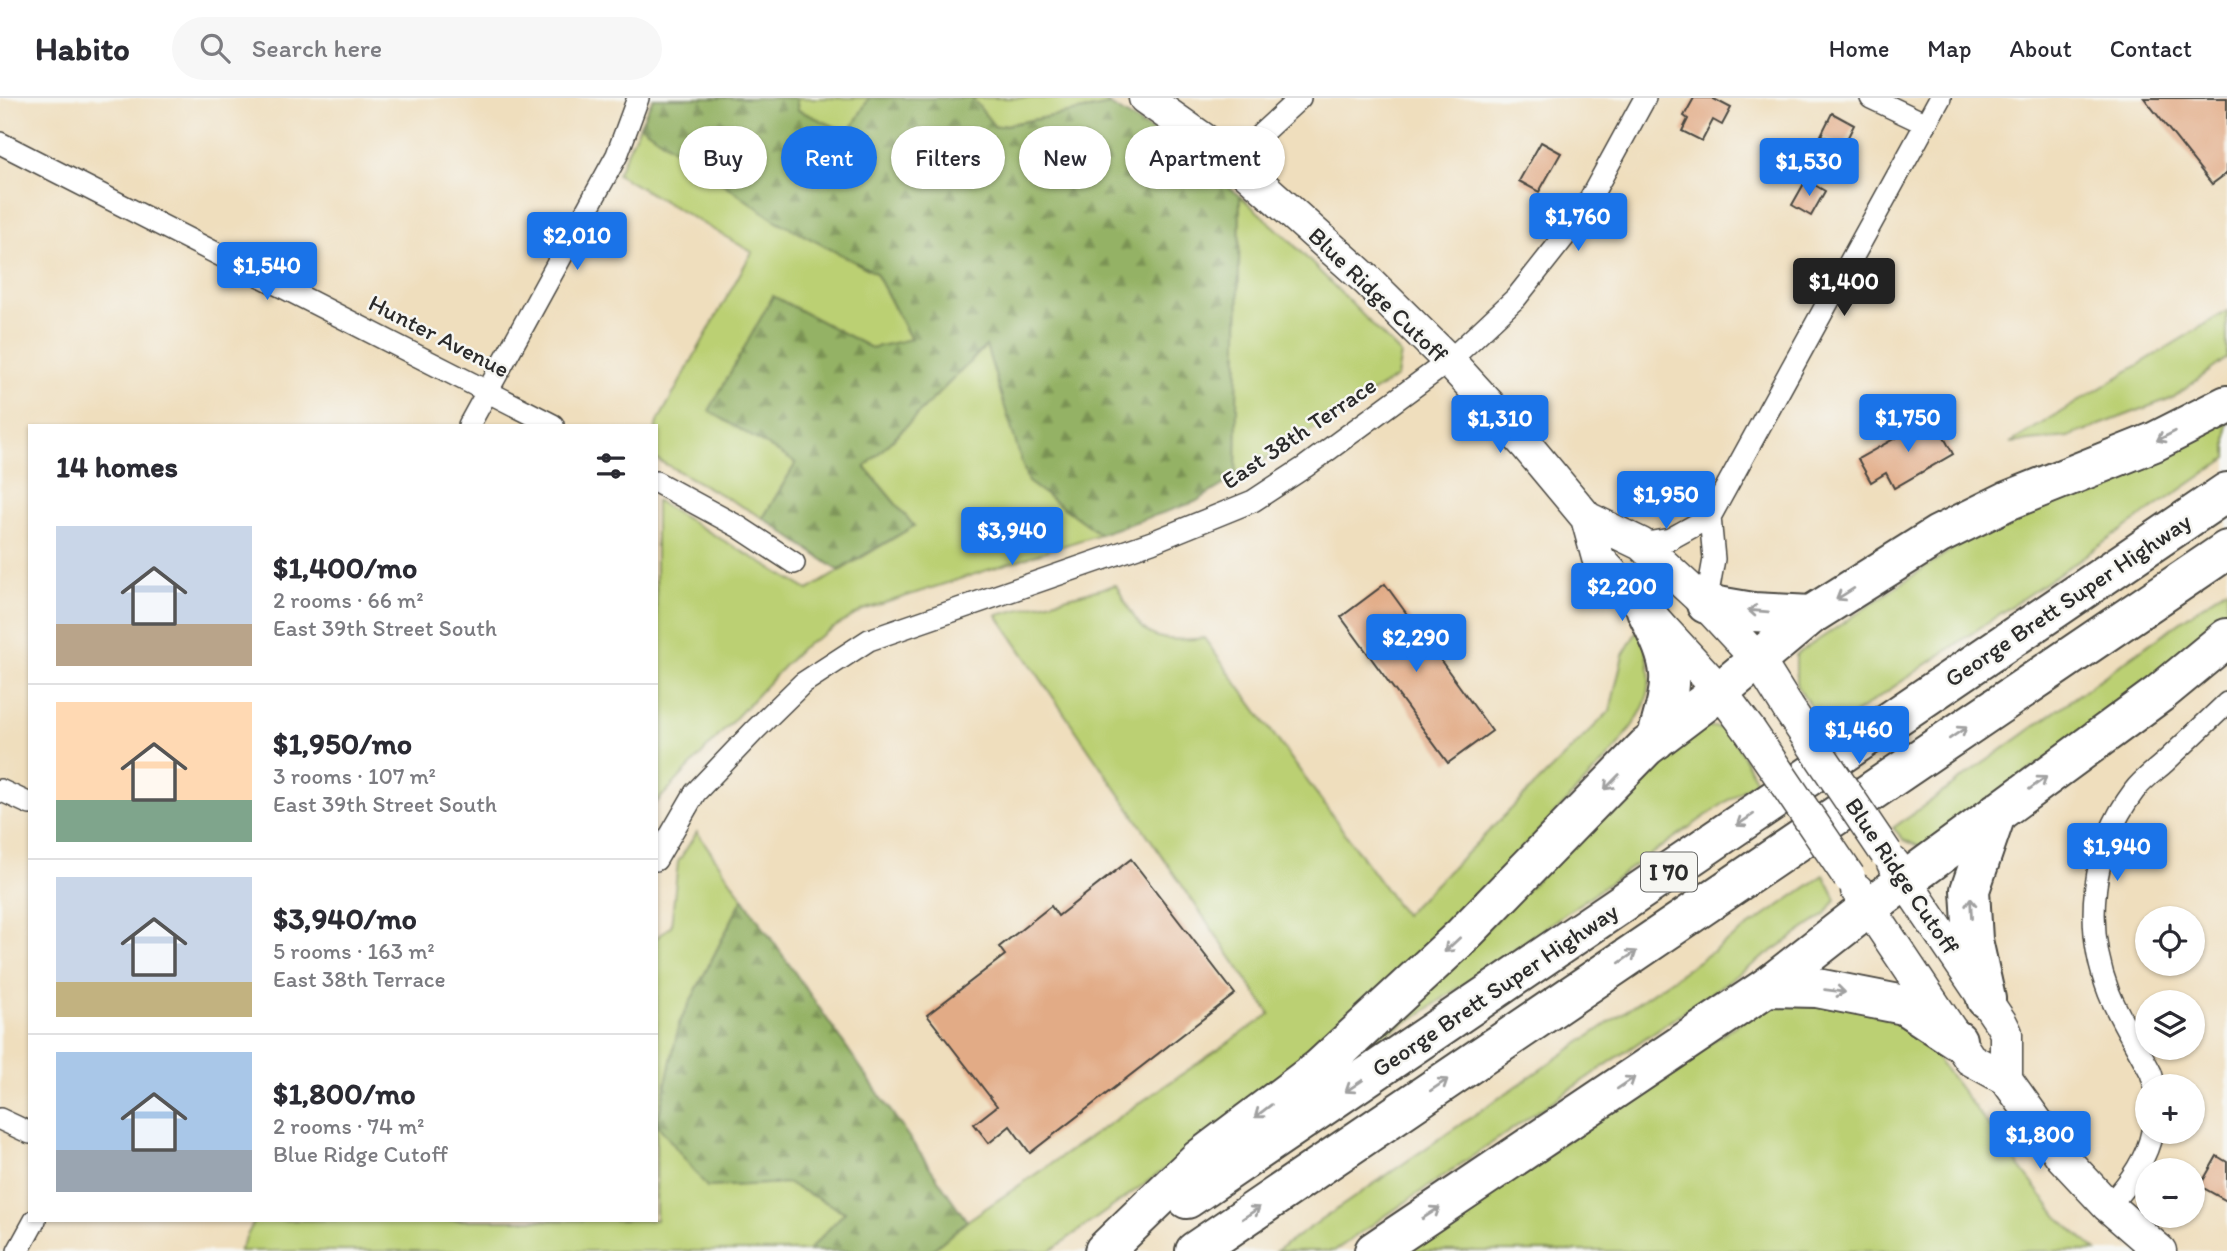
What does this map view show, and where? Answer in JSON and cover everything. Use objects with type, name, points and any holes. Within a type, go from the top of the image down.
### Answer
[{"type":"highway","points":[[1104,1251],[1198,1160],[1320,1068],[1460,938],[1656,740],[1811,615],[1938,534],[2007,501],[2154,442],[2227,405]]},
{"type":"highway","name":"George Brett Super Highway","points":[[1111,1251],[2227,492]]},
{"type":"highway","name":"George Brett Super Highway","points":[[1195,1251],[2227,550]]},
{"type":"highway","points":[[1706,604],[1754,612],[1811,615]]},
{"type":"highway","points":[[1646,610],[1669,658],[1670,692],[1656,740]]},
{"type":"highway","points":[[1374,1251],[1767,987],[1858,892],[1895,867],[1997,812],[2159,694],[2227,638]]},
{"type":"highway","points":[[1986,999],[1973,940],[1970,890],[1997,812]]},
{"type":"highway","points":[[1767,987],[1861,994],[1904,1005],[1957,1040]]},
{"type":"main road","name":"Blue Ridge Cutoff","points":[[1144,98],[1184,126]]},
{"type":"main road","name":"Blue Ridge Cutoff","points":[[1265,189],[1368,281],[1449,361],[1527,446],[1587,518],[1598,558],[1720,691],[1751,731],[1970,1059],[2006,1079],[2062,1157],[2148,1247]]},
{"type":"main road","name":"Blue Ridge Cutoff","points":[[1587,518],[1641,544],[1706,604],[1758,660],[1986,999],[2006,1033],[2006,1079]]},
{"type":"street","points":[[470,424],[617,155],[638,98]]},
{"type":"street","points":[[1270,126],[1300,98]]},
{"type":"street","name":"East 38th Terrace","points":[[658,857],[695,793],[755,730],[803,684],[869,640],[1152,542],[1254,500],[1305,467],[1449,361],[1516,298],[1580,217],[1645,98]]},
{"type":"street","points":[[1871,98],[1926,124]]},
{"type":"street","points":[[1641,544],[1670,539],[1710,517],[1940,98]]},
{"type":"street","name":"Hunter Avenue","points":[[0,143],[551,424]]},
{"type":"street","points":[[658,483],[739,527],[794,563]]},
{"type":"street","points":[[1706,604],[1714,559],[1710,517]]},
{"type":"street","points":[[2151,1074],[2110,995],[2099,964],[2094,932],[2095,889],[2101,857],[2113,827],[2135,790],[2227,703]]},
{"type":"street","points":[[0,790],[28,803]]},
{"type":"street","points":[[0,1119],[28,1132]]},
{"type":"street","points":[[2108,1206],[2121,1193],[2148,1144]]},
{"type":"street","points":[[18,1251],[34,1222]]},
{"type":"green space","points":[[653,98],[796,98],[798,110],[833,126],[781,126],[781,189],[877,189],[877,126],[853,126],[869,98],[972,98],[994,126],[891,126],[891,189],[1005,189],[1005,126],[1000,126],[1110,105],[1144,126],[1125,126],[1125,189],[1231,189],[1240,196],[1236,477],[1195,502],[1100,534],[1028,482],[986,346],[865,467],[914,526],[838,570],[763,518],[796,463],[709,411],[773,296],[871,348],[911,339],[876,273],[775,220],[731,189],[767,189],[767,126],[679,126],[679,152],[640,125]]},
{"type":"green space","points":[[796,98],[869,98],[853,126],[833,126],[797,110]]},
{"type":"green space","points":[[972,98],[1100,98],[1110,105],[1000,126],[994,126]]},
{"type":"green space","points":[[640,125],[679,152],[679,189],[731,189],[775,220],[876,273],[911,340],[871,348],[773,296],[796,463],[763,518],[658,460],[657,424],[752,252],[617,174]]},
{"type":"green space","points":[[1240,196],[1286,237],[1401,354],[1397,377],[1236,477]]},
{"type":"green space","points":[[2227,311],[2227,358],[2174,397],[2068,437],[2010,443]]},
{"type":"green space","points":[[987,345],[1028,482],[1100,534],[863,610],[801,648],[658,801],[658,502],[808,590],[914,526],[865,467]]},
{"type":"green space","points":[[2227,417],[2227,458],[1828,732],[1796,684],[1796,655],[1967,539]]},
{"type":"green space","points":[[1116,585],[1133,615],[1148,632],[1169,639],[1204,638],[1404,915],[1610,711],[1623,655],[1641,624],[1649,665],[1648,692],[1637,718],[1613,752],[1356,1025],[1233,1121],[1050,1251],[931,1251],[967,1221],[1270,1014],[997,615]]},
{"type":"green space","points":[[2227,588],[2227,627],[1923,848],[1904,840],[1893,828]]},
{"type":"green space","points":[[1696,725],[1729,729],[1756,781],[1425,1011],[1366,1046]]},
{"type":"green space","points":[[697,832],[743,898],[679,1024],[707,1187],[787,1183],[845,1212],[808,1251],[239,1251],[254,1222],[658,1222],[658,936],[671,926],[678,862]]},
{"type":"green space","points":[[1824,875],[1836,899],[1825,915],[1334,1251],[1276,1251]]},
{"type":"green space","points":[[743,898],[967,1221],[931,1251],[808,1251],[845,1212],[787,1183],[707,1187],[658,1125],[679,1024]]},
{"type":"green space","points":[[1789,997],[1832,997],[1915,1030],[2060,1219],[2097,1251],[1404,1251],[1754,1013]]},
{"type":"building","points":[[1694,98],[1712,98],[1731,108],[1722,125],[1713,120],[1702,141],[1682,131],[1688,119],[1684,116]]},
{"type":"building","points":[[2144,98],[2227,98],[2227,173],[2212,184]]},
{"type":"building","points":[[1832,113],[1854,125],[1843,147],[1821,135]]},
{"type":"building","points":[[1541,142],[1561,153],[1539,192],[1519,181]]},
{"type":"building","points":[[1806,180],[1825,191],[1811,216],[1792,205]]},
{"type":"building","points":[[1933,417],[1953,454],[1894,488],[1886,473],[1871,482],[1858,459]]},
{"type":"building","points":[[1385,584],[1492,731],[1448,763],[1341,617]]},
{"type":"building","points":[[1131,859],[1235,994],[1030,1153],[1010,1126],[989,1143],[974,1124],[997,1106],[927,1015],[1005,955],[999,947],[1051,906],[1058,916]]},
{"type":"building","points":[[2217,1156],[2227,1162],[2227,1201],[2205,1189],[2205,1177]]}]
